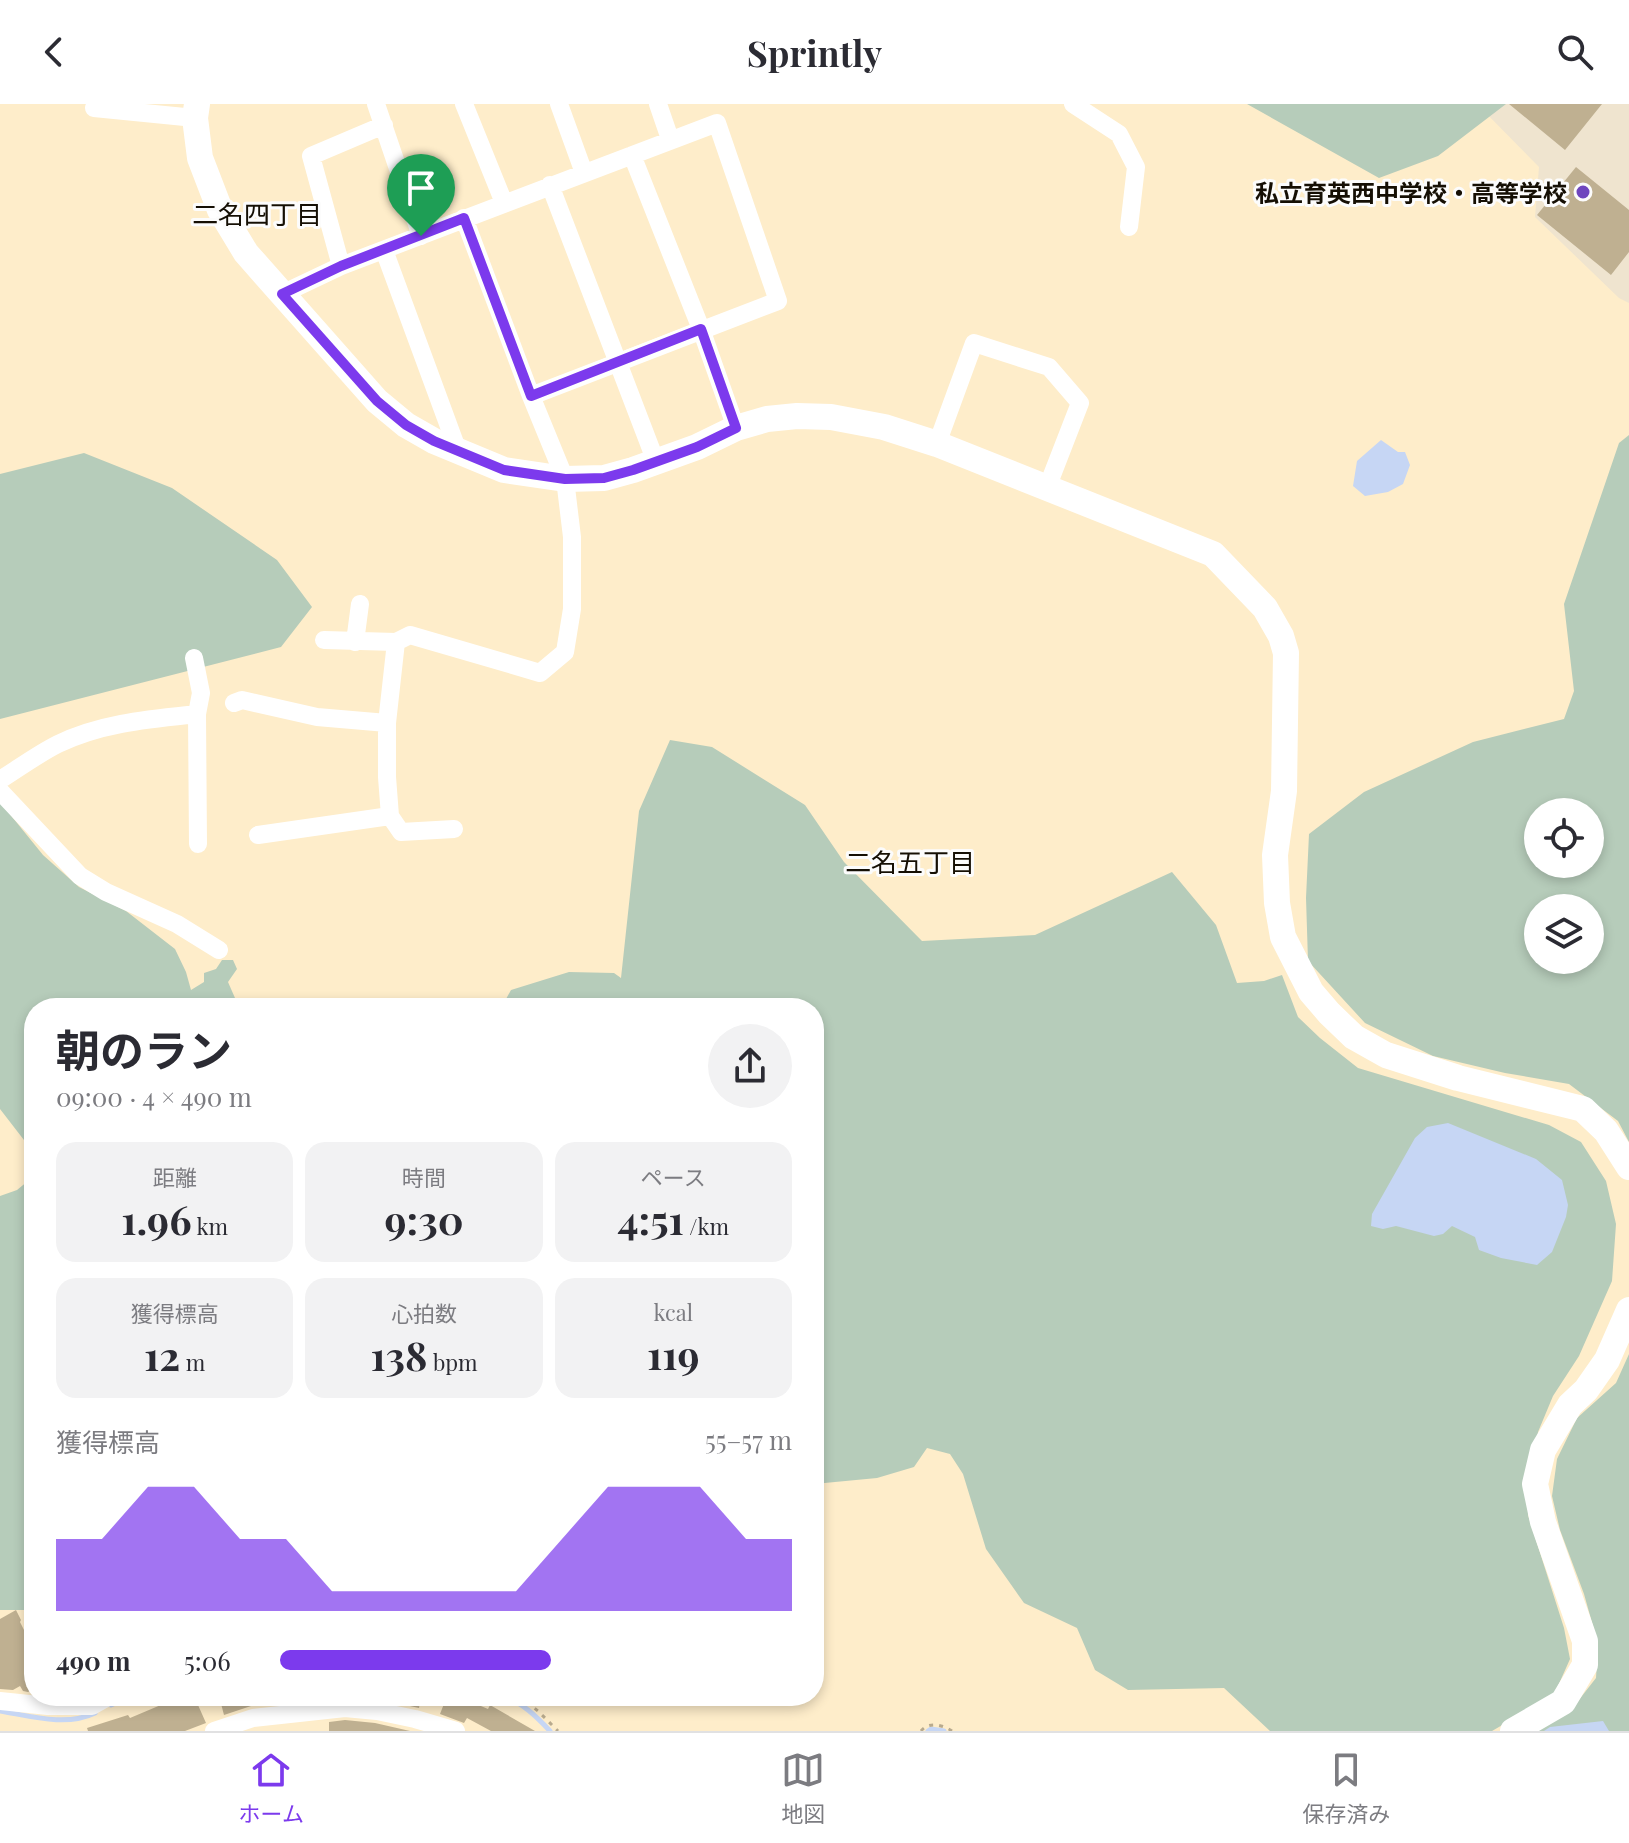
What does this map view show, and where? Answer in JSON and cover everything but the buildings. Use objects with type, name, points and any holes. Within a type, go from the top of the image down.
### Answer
[{"type":"street","points":[[376,104],[421,236]]},
{"type":"street","points":[[464,104],[504,203]]},
{"type":"street","points":[[559,104],[584,173]]},
{"type":"street","points":[[658,104],[670,139]]},
{"type":"street","points":[[1073,104],[1119,134],[1136,167],[1129,227]]},
{"type":"street","points":[[94,108],[196,111],[200,158],[220,210],[246,253],[377,401],[406,425],[434,441],[504,470],[565,479],[604,478],[656,462],[736,428],[767,419],[831,417],[884,427],[937,444],[1213,554],[1265,608],[1281,636],[1286,653],[1284,791],[1275,855],[1277,903],[1283,937],[1311,992],[1354,1037],[1386,1055],[1458,1078],[1583,1109],[1606,1131],[1629,1167]]},
{"type":"street","points":[[282,294],[341,266],[717,123],[778,301],[531,396]]},
{"type":"street","points":[[341,266],[311,156],[384,125]]},
{"type":"street","points":[[632,155],[701,329],[736,428]]},
{"type":"street","points":[[550,185],[656,462]]},
{"type":"street","points":[[324,640],[396,642],[410,635],[540,673],[565,652],[572,609],[572,537],[565,479],[464,218]]},
{"type":"street","points":[[384,250],[458,451]]},
{"type":"street","points":[[937,444],[974,343],[1049,367],[1080,403],[1047,488]]},
{"type":"street","points":[[355,642],[360,604]]},
{"type":"street","points":[[396,642],[387,723],[390,816],[401,832],[454,829]]},
{"type":"street","points":[[194,658],[201,693],[197,714],[198,844]]},
{"type":"street","points":[[234,703],[242,700],[317,717],[387,723]]},
{"type":"street","points":[[0,780],[58,744],[80,735],[125,722],[197,714]]},
{"type":"street","points":[[0,791],[80,876],[106,892],[177,924],[219,950]]},
{"type":"street","points":[[258,835],[390,816]]},
{"type":"street","points":[[1513,1731],[1563,1702],[1585,1665],[1585,1641],[1543,1522],[1535,1484],[1543,1450],[1570,1405],[1586,1390],[1607,1360],[1629,1310]]},
{"type":"street","points":[[0,1701],[24,1703]]},
{"type":"street","points":[[50,1706],[92,1706]]},
{"type":"street","points":[[214,1731],[253,1718],[345,1708],[377,1711],[456,1731]]},
{"type":"street","points":[[314,1710],[315,1731]]},
{"type":"path","points":[[532,1706],[558,1731]]},
{"type":"path","points":[[921,1731],[934,1725],[952,1731]]},
{"type":"shaded area","name":"私立育英西中学校・高等学校","points":[[1477,104],[1629,104],[1629,303],[1619,298],[1535,217],[1539,167]]},
{"type":"green space","points":[[1247,104],[1506,104],[1438,156],[1379,178]]},
{"type":"green space","points":[[1629,435],[1629,1142],[1618,1121],[1569,1084],[1433,1056],[1365,1023],[1308,961],[1306,898],[1309,834],[1364,792],[1473,742],[1564,719],[1574,691],[1564,604],[1619,443]]},
{"type":"green space","points":[[84,453],[172,488],[277,560],[312,607],[281,647],[0,719],[0,474]]},
{"type":"green space","points":[[670,740],[712,747],[805,805],[844,862],[922,941],[1035,935],[1172,872],[1216,925],[1237,983],[1264,981],[1282,975],[1298,1017],[1358,1068],[1549,1125],[1581,1142],[1606,1181],[1616,1224],[1612,1281],[1579,1356],[1553,1396],[1538,1432],[1528,1515],[1564,1628],[1570,1659],[1554,1695],[1492,1731],[1270,1731],[1224,1688],[1128,1690],[1095,1670],[1077,1628],[1024,1603],[986,1549],[963,1474],[950,1454],[927,1448],[914,1467],[877,1478],[824,1483],[824,998],[507,998],[511,990],[569,972],[614,973],[621,978],[639,811]]},
{"type":"green space","points":[[0,802],[43,855],[79,887],[126,911],[175,949],[191,990],[204,982],[204,973],[216,969],[222,960],[233,960],[237,969],[228,982],[235,998],[24,998],[24,1140],[0,1109]]},
{"type":"green space","points":[[24,1184],[24,1610],[0,1610],[0,1196]]},
{"type":"green space","points":[[1629,1354],[1629,1731],[1538,1731],[1571,1710],[1596,1678],[1598,1644],[1584,1594],[1560,1530],[1552,1496],[1557,1459],[1577,1418],[1616,1383]]},
{"type":"water","points":[[1381,440],[1398,452],[1405,452],[1410,465],[1403,484],[1388,492],[1365,496],[1353,486],[1357,461]]},
{"type":"water","points":[[1448,1123],[1536,1159],[1562,1180],[1568,1205],[1566,1217],[1552,1252],[1537,1265],[1479,1250],[1475,1237],[1452,1226],[1443,1234],[1434,1236],[1396,1226],[1383,1229],[1371,1226],[1372,1214],[1415,1138],[1427,1127]]},
{"type":"water","points":[[1603,1721],[1609,1731],[1544,1731],[1550,1727]]},
{"type":"waterway","points":[[522,1706],[550,1731]]},
{"type":"waterway","points":[[0,1711],[60,1720],[95,1713]]},
{"type":"waterway","points":[[928,1731],[944,1731]]},
{"type":"place","name":"私立育英西中学校・高等学校","points":[[1583,192]]},
{"type":"district","name":"二名四丁目","points":[[257,213]]},
{"type":"district","name":"二名五丁目","points":[[910,861]]},
{"type":"route","points":[[464,218],[531,396],[701,329],[736,428],[697,447],[633,470],[604,478],[565,479],[504,470],[434,441],[406,425],[377,401],[282,294],[341,266],[421,236],[464,218]]}]
